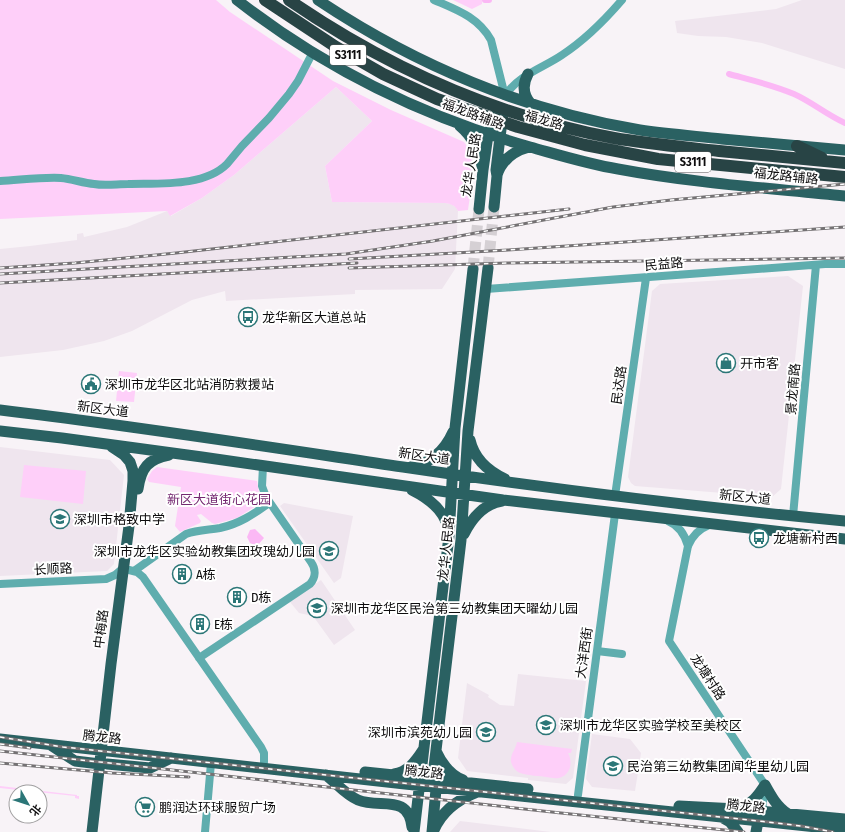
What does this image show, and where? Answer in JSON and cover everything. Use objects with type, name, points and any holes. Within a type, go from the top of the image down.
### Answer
[{"type":"highway","name":"福龙路","points":[[265,0],[360,62],[390,78],[437,99],[542,135],[612,151],[658,159],[845,177]]},
{"type":"highway","name":"福龙路","points":[[289,0],[342,35],[391,62],[443,86],[509,111],[546,122],[638,142],[845,163]]},
{"type":"highway","points":[[797,146],[828,161]]},
{"type":"main road","name":"福龙路辅路","points":[[238,0],[312,56],[405,102],[494,137],[580,161],[642,173],[845,196]]},
{"type":"main road","points":[[318,0],[343,17],[392,45],[458,77],[505,96],[531,104],[583,118],[639,130],[845,150]]},
{"type":"main road","points":[[528,74],[525,80],[524,89],[526,98],[531,104]]},
{"type":"main road","name":"龙华人民路","points":[[479,209],[483,170],[505,96]]},
{"type":"main road","points":[[455,122],[469,134],[474,142],[478,150],[483,170]]},
{"type":"main road","name":"龙华人民路","points":[[494,137],[497,176],[494,207]]},
{"type":"main road","points":[[497,176],[500,168],[509,157],[522,149],[529,147]]},
{"type":"main road","name":"龙华人民路","points":[[433,832],[436,783],[434,767],[462,540],[468,431],[488,268]]},
{"type":"main road","name":"龙华人民路","points":[[413,832],[449,536],[455,428],[474,269]]},
{"type":"main road","name":"新区大道","points":[[0,410],[145,428],[465,476],[615,496],[845,521]]},
{"type":"main road","points":[[405,467],[422,463],[440,453],[450,439],[455,428]]},
{"type":"main road","points":[[0,431],[104,444],[507,501],[709,525],[845,539]]},
{"type":"main road","points":[[468,431],[472,448],[482,463],[495,474],[515,482]]},
{"type":"main road","name":"中梅路","points":[[104,444],[112,447],[124,455],[130,462],[133,471],[128,570],[120,590],[105,748]]},
{"type":"main road","name":"中梅路","points":[[92,832],[103,764],[139,483],[148,463],[154,458],[175,454]]},
{"type":"main road","points":[[403,486],[421,494],[438,508],[447,525],[449,536]]},
{"type":"main road","points":[[462,540],[467,528],[480,512],[494,503],[507,501]]},
{"type":"main road","name":"腾龙路","points":[[0,733],[211,763],[326,775],[420,781],[478,792],[723,817],[760,823],[845,830]]},
{"type":"main road","name":"腾龙路","points":[[0,739],[51,745],[105,748]]},
{"type":"main road","points":[[51,745],[74,761],[103,764],[150,768],[168,756]]},
{"type":"main road","points":[[392,774],[400,773],[406,770],[417,759],[424,748]]},
{"type":"main road","points":[[436,751],[448,770],[459,779],[467,782]]},
{"type":"main road","name":"腾龙路","points":[[168,756],[264,762],[392,774],[420,781]]},
{"type":"main road","name":"中梅路","points":[[100,832],[103,764]]},
{"type":"main road","points":[[326,775],[356,799],[365,802],[395,804],[401,806],[410,816],[413,832]]},
{"type":"main road","name":"腾龙路","points":[[436,783],[467,782],[656,804],[737,809],[760,823],[788,814],[845,819]]},
{"type":"main road","points":[[737,809],[749,804],[757,798],[765,785],[781,810],[788,814]]},
{"type":"main road","points":[[433,832],[441,818],[448,810],[467,796],[478,792]]},
{"type":"main road","points":[[723,817],[730,822],[738,832]]},
{"type":"main road","points":[[784,832],[790,827],[796,825]]},
{"type":"street","points":[[434,0],[463,12],[480,24],[486,32],[491,40],[505,96]]},
{"type":"street","points":[[505,96],[515,84],[528,74],[562,55],[574,46],[605,20],[622,0]]},
{"type":"street","points":[[0,181],[64,178],[94,184],[172,183],[193,180],[214,174],[227,164],[279,107],[298,80],[312,56]]},
{"type":"street","name":"民益路","points":[[486,289],[845,264]]},
{"type":"street","name":"景龙南路","points":[[794,516],[816,265]]},
{"type":"street","name":"民达路","points":[[615,496],[646,278]]},
{"type":"street","points":[[199,658],[310,584],[314,578],[313,565],[269,503],[262,486],[263,466]]},
{"type":"street","points":[[106,579],[128,570],[186,534],[220,528],[240,521],[269,503]]},
{"type":"street","name":"大洋西街","points":[[578,795],[615,514]]},
{"type":"street","points":[[664,519],[679,527],[684,534],[688,546]]},
{"type":"street","name":"龙塘村路","points":[[709,525],[703,527],[695,534],[688,546],[669,641],[765,785]]},
{"type":"street","points":[[128,570],[137,572],[143,577],[261,747],[264,753],[264,762]]},
{"type":"street","points":[[106,579],[114,583],[120,590]]},
{"type":"street","name":"长顺路","points":[[0,584],[106,579]]},
{"type":"street","points":[[596,651],[622,654]]},
{"type":"street","points":[[205,832],[210,789],[211,763]]},
{"type":"street","points":[[760,823],[765,785]]},
{"type":"street","points":[[210,789],[212,817],[210,832]]},
{"type":"shaded area","points":[[802,0],[845,0],[845,69],[762,43],[726,37],[698,36],[677,33],[675,21],[776,9]]},
{"type":"shaded area","points":[[336,87],[372,121],[325,166],[332,202],[445,203],[456,207],[458,211],[455,269],[442,289],[355,290],[355,294],[226,301],[225,291],[192,300],[132,331],[104,341],[63,350],[0,357],[0,249],[77,240],[77,234],[83,233],[84,237],[127,227],[167,211],[171,216],[202,198],[234,175]]},
{"type":"shaded area","points":[[788,276],[803,286],[781,489],[772,497],[635,486],[631,483],[628,477],[652,291],[660,284]]},
{"type":"shaded area","name":"深圳市格致中学","points":[[0,447],[110,460],[124,475],[114,564],[107,571],[0,576]]},
{"type":"shaded area","name":"深圳市龙华区实验幼教集团玫瑰幼儿园","points":[[284,503],[353,516],[341,578],[334,583],[280,506]]},
{"type":"shaded area","points":[[255,529],[264,538],[257,546],[250,543],[247,537],[250,530]]},
{"type":"shaded area","name":"深圳市龙华区民治第三幼教集团天曜幼儿园","points":[[321,580],[355,630],[334,645],[313,616],[299,613],[290,602]]},
{"type":"shaded area","name":"深圳市龙华区实验学校至美校区","points":[[518,674],[586,681],[573,778],[566,784],[467,771],[458,758],[467,683],[489,695],[488,697],[500,705],[514,706]]},
{"type":"shaded area","name":"民治第三幼教集团闻华里幼儿园","points":[[592,734],[630,739],[641,753],[635,791],[592,787],[586,779]]},
{"type":"shaded area","points":[[460,821],[551,832],[450,832]]},
{"type":"green space","points":[[0,0],[216,0],[230,12],[333,81],[391,110],[464,142],[471,158],[472,166],[472,184],[468,210],[458,211],[453,205],[445,203],[332,202],[325,166],[372,121],[336,87],[234,175],[202,198],[170,216],[167,211],[0,219]]},
{"type":"green space","points":[[453,0],[482,0],[482,4],[472,9]]},
{"type":"green space","points":[[119,371],[137,373],[134,402],[116,401]]},
{"type":"green space","points":[[24,465],[86,471],[83,504],[20,497]]},
{"type":"green space","name":"新区大道街心花园","points":[[157,467],[257,481],[260,499],[259,504],[237,518],[215,524],[201,514],[197,515],[201,521],[200,523],[180,532],[175,526],[181,487],[149,482],[147,479],[152,471]]},
{"type":"green space","points":[[517,742],[572,749],[571,753],[568,753],[571,764],[570,768],[566,774],[559,778],[528,775],[518,772],[511,762],[511,756]]},
{"type":"green space","points":[[0,786],[8,787],[8,789],[0,788]]},
{"type":"green space","points":[[48,792],[77,795],[79,796],[79,799],[75,798],[75,796],[48,793]]},
{"type":"waterway","points":[[729,74],[770,85],[794,94],[845,123]]},
{"type":"tunnel","points":[[488,268],[494,207]]},
{"type":"tunnel","points":[[473,269],[479,209]]},
{"type":"railway","points":[[0,274],[346,254],[433,241],[613,207],[671,200],[845,184]]},
{"type":"railway","points":[[0,268],[75,263],[176,253],[569,209]]},
{"type":"railway","points":[[349,259],[508,250],[845,227]]},
{"type":"railway","points":[[349,268],[507,263],[845,258]]},
{"type":"railway","points":[[0,283],[357,263]]},
{"type":"railway","points":[[0,737],[63,747],[768,822],[833,832]]},
{"type":"railway","points":[[0,744],[30,748]]},
{"type":"railway","points":[[0,751],[744,832]]},
{"type":"railway","points":[[0,763],[112,773],[189,777]]},
{"type":"place","name":"龙华新区大道总站","points":[[248,317]]},
{"type":"place","name":"开市客","points":[[726,363]]},
{"type":"place","name":"深圳市龙华区北站消防救援站","points":[[91,384]]},
{"type":"place","name":"深圳市格致中学","points":[[60,519]]},
{"type":"place","name":"龙塘新村西","points":[[759,538]]},
{"type":"place","name":"深圳市龙华区实验幼教集团玫瑰幼儿园","points":[[329,551]]},
{"type":"place","name":"A栋","points":[[182,574]]},
{"type":"place","name":"D栋","points":[[237,597]]},
{"type":"place","name":"深圳市龙华区民治第三幼教集团天曜幼儿园","points":[[317,608]]},
{"type":"place","name":"E栋","points":[[200,624]]},
{"type":"place","name":"深圳市龙华区实验学校至美校区","points":[[546,725]]},
{"type":"place","name":"深圳市滨苑幼儿园","points":[[486,732]]},
{"type":"place","name":"民治第三幼教集团闻华里幼儿园","points":[[613,766]]},
{"type":"place","name":"鹏润达环球服贸广场","points":[[145,807]]}]
